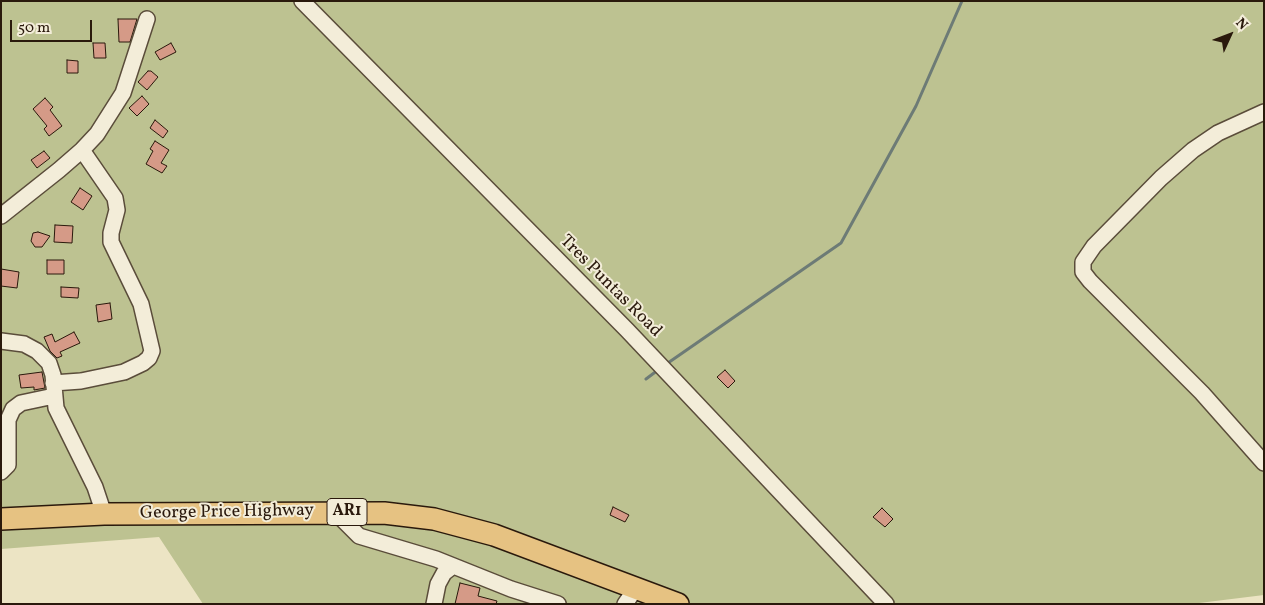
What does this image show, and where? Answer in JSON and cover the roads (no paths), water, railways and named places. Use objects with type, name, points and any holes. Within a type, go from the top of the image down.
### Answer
[{"type":"highway","name":"George Price Highway","points":[[1,519],[104,514],[335,512],[384,513],[434,519],[494,535],[631,596],[678,604]]},
{"type":"street","name":"Tres Puntas Road","points":[[302,1],[627,330],[886,604]]},
{"type":"street","points":[[1,216],[82,150],[97,134],[123,93],[147,19]]},
{"type":"street","points":[[1264,112],[1218,133],[1193,150],[1161,178],[1094,246],[1083,262],[1083,272],[1090,281],[1202,393],[1264,462]]},
{"type":"street","points":[[1,472],[8,465],[8,420],[13,409],[21,403],[54,389],[124,372],[143,363],[149,358],[152,351],[140,304],[111,242],[111,232],[117,210],[115,198],[82,150]]},
{"type":"street","points":[[1,341],[24,344],[37,351],[49,362],[53,376],[56,408],[61,422],[95,487],[104,514]]},
{"type":"street","points":[[335,512],[359,536],[436,559],[510,589],[558,604]]},
{"type":"street","points":[[434,604],[438,584],[444,573],[453,566]]},
{"type":"waterway","points":[[665,365],[841,243],[916,106],[962,1]]},
{"type":"waterway","points":[[646,379],[658,370]]}]
